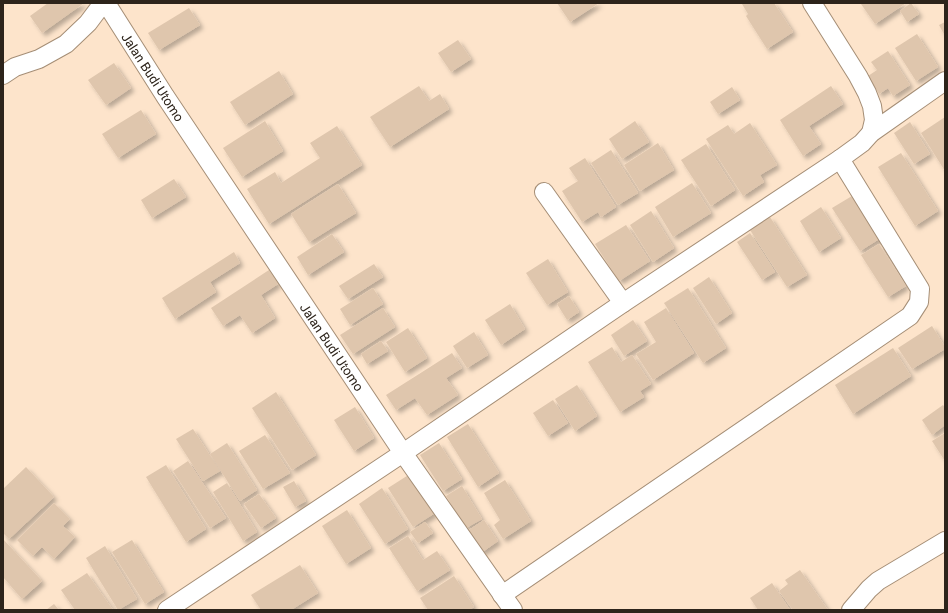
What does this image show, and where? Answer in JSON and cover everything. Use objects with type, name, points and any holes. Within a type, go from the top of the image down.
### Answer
[{"type":"street","points":[[3,75],[15,67],[39,59],[66,44],[88,23],[104,3]]},
{"type":"street","name":"Jalan Budi Utomo","points":[[104,3],[403,453],[513,610]]},
{"type":"street","points":[[812,3],[867,93],[872,106],[874,120],[871,133]]},
{"type":"street","points":[[167,610],[840,159],[862,143],[871,133],[945,81]]},
{"type":"street","points":[[502,595],[910,316],[919,302],[920,289],[840,159]]},
{"type":"street","points":[[544,192],[623,303]]},
{"type":"street","points":[[851,610],[878,581],[945,541]]},
{"type":"building","points":[[48,3],[84,3],[42,33],[30,16]]},
{"type":"building","points":[[557,3],[599,3],[570,22]]},
{"type":"building","points":[[774,3],[793,32],[767,49],[746,16],[748,14],[742,4]]},
{"type":"building","points":[[906,3],[875,24],[861,4]]},
{"type":"building","points":[[911,3],[919,14],[907,22],[900,11]]},
{"type":"building","points":[[189,8],[200,25],[159,50],[148,33]]},
{"type":"building","points":[[945,22],[945,36],[939,25]]},
{"type":"building","points":[[917,34],[938,67],[916,81],[895,48]]},
{"type":"building","points":[[458,40],[471,59],[451,72],[438,53]]},
{"type":"building","points":[[888,51],[910,85],[893,96],[888,88],[879,94],[868,76],[877,70],[871,62]]},
{"type":"building","points":[[114,63],[131,88],[106,105],[88,80]]},
{"type":"building","points":[[279,71],[293,94],[245,125],[230,102]]},
{"type":"building","points":[[419,86],[429,101],[440,94],[449,109],[390,147],[370,117]]},
{"type":"building","points":[[831,86],[843,104],[809,126],[821,144],[803,156],[780,120]]},
{"type":"building","points":[[732,87],[740,100],[718,114],[710,102]]},
{"type":"building","points":[[141,110],[156,134],[118,158],[102,134]]},
{"type":"building","points":[[945,117],[945,171],[921,133]]},
{"type":"building","points":[[265,121],[283,151],[242,177],[223,148]]},
{"type":"building","points":[[635,121],[649,142],[622,159],[609,139]]},
{"type":"building","points":[[910,122],[930,154],[914,164],[894,133]]},
{"type":"building","points":[[750,123],[777,165],[760,175],[764,182],[743,196],[706,139],[728,125],[734,134]]},
{"type":"building","points":[[337,126],[362,165],[269,224],[247,189],[275,172],[281,183],[320,158],[310,143]]},
{"type":"building","points":[[658,143],[674,170],[640,191],[624,165]]},
{"type":"building","points":[[706,144],[735,190],[711,206],[681,160]]},
{"type":"building","points":[[611,150],[638,193],[618,205],[591,163]]},
{"type":"building","points":[[901,153],[938,211],[915,226],[878,167]]},
{"type":"building","points":[[585,158],[616,207],[601,217],[598,212],[582,222],[562,191],[578,181],[569,168]]},
{"type":"building","points":[[174,179],[186,197],[152,218],[141,200]]},
{"type":"building","points":[[692,183],[711,213],[673,237],[655,207]]},
{"type":"building","points":[[338,184],[356,213],[309,242],[291,214]]},
{"type":"building","points":[[857,193],[884,236],[860,251],[832,208]]},
{"type":"building","points":[[821,207],[841,238],[819,252],[800,221]]},
{"type":"building","points":[[651,211],[674,248],[653,262],[630,225]]},
{"type":"building","points":[[770,217],[807,275],[787,287],[750,230]]},
{"type":"building","points":[[626,225],[650,261],[619,281],[595,244]]},
{"type":"building","points":[[750,233],[775,272],[762,280],[737,242]]},
{"type":"building","points":[[332,234],[344,252],[308,275],[297,257]]},
{"type":"building","points":[[879,244],[906,286],[888,297],[861,255]]},
{"type":"building","points":[[234,252],[240,263],[210,282],[216,292],[175,319],[162,298]]},
{"type":"building","points":[[548,259],[568,292],[547,305],[526,273]]},
{"type":"building","points":[[374,264],[383,277],[348,299],[339,286]]},
{"type":"building","points":[[269,270],[278,284],[261,295],[275,318],[252,333],[240,315],[223,326],[211,308]]},
{"type":"building","points":[[709,277],[732,313],[716,324],[693,288]]},
{"type":"building","points":[[373,288],[383,304],[350,325],[340,309]]},
{"type":"building","points":[[688,288],[726,348],[703,363],[664,303]]},
{"type":"building","points":[[569,296],[579,312],[567,320],[557,304]]},
{"type":"building","points":[[510,304],[525,329],[501,345],[485,320]]},
{"type":"building","points":[[383,308],[395,327],[353,354],[340,335]]},
{"type":"building","points":[[666,308],[694,353],[653,380],[636,354],[656,342],[644,322]]},
{"type":"building","points":[[633,320],[647,341],[624,356],[611,335]]},
{"type":"building","points":[[932,326],[945,349],[912,369],[898,348]]},
{"type":"building","points":[[408,328],[427,358],[405,372],[386,342]]},
{"type":"building","points":[[474,332],[488,355],[467,368],[453,346]]},
{"type":"building","points":[[381,341],[388,351],[367,364],[361,354]]},
{"type":"building","points":[[612,347],[621,362],[632,355],[651,384],[640,391],[644,397],[620,412],[588,362]]},
{"type":"building","points":[[893,348],[911,376],[853,414],[835,385]]},
{"type":"building","points":[[452,353],[462,368],[446,378],[458,395],[427,415],[415,398],[396,410],[386,395]]},
{"type":"building","points":[[577,385],[597,416],[575,431],[555,399]]},
{"type":"building","points":[[276,392],[316,455],[292,470],[252,408]]},
{"type":"building","points":[[553,400],[568,423],[548,436],[533,413]]},
{"type":"building","points":[[943,405],[945,408],[945,425],[932,435],[922,420]]},
{"type":"building","points":[[355,407],[374,438],[354,451],[334,420]]},
{"type":"building","points":[[468,424],[499,473],[478,487],[447,437]]},
{"type":"building","points":[[193,429],[220,471],[203,481],[176,439]]},
{"type":"building","points":[[945,433],[945,461],[932,441]]},
{"type":"building","points":[[265,435],[290,473],[263,489],[239,451]]},
{"type":"building","points":[[227,443],[257,490],[240,501],[210,454]]},
{"type":"building","points":[[439,443],[462,479],[443,491],[420,455]]},
{"type":"building","points":[[188,461],[226,518],[210,528],[173,471]]},
{"type":"building","points":[[166,465],[206,529],[186,542],[146,477]]},
{"type":"building","points":[[26,467],[54,497],[9,539],[3,533],[3,489]]},
{"type":"building","points":[[410,474],[435,513],[413,527],[388,488]]},
{"type":"building","points":[[505,480],[531,521],[503,539],[494,525],[500,520],[484,493]]},
{"type":"building","points":[[294,481],[306,501],[295,507],[283,487]]},
{"type":"building","points":[[227,483],[257,532],[243,541],[213,492]]},
{"type":"building","points":[[462,486],[482,519],[466,528],[446,496]]},
{"type":"building","points":[[382,488],[408,529],[385,544],[359,504]]},
{"type":"building","points":[[259,494],[276,518],[261,528],[244,504]]},
{"type":"building","points":[[54,503],[70,519],[63,526],[75,537],[54,559],[42,547],[33,556],[17,540]]},
{"type":"building","points":[[347,510],[371,548],[346,564],[322,526]]},
{"type":"building","points":[[484,520],[498,541],[481,553],[466,532]]},
{"type":"building","points":[[425,522],[433,533],[418,543],[410,532]]},
{"type":"building","points":[[408,536],[423,560],[437,551],[450,570],[417,591],[389,548]]},
{"type":"building","points":[[3,539],[42,581],[22,599],[3,577]]},
{"type":"building","points":[[132,540],[164,592],[145,604],[112,552]]},
{"type":"building","points":[[105,546],[137,599],[118,610],[86,558]]},
{"type":"building","points":[[300,565],[318,593],[291,610],[261,610],[251,595]]},
{"type":"building","points":[[800,570],[828,610],[793,610],[779,591],[788,584],[785,580]]},
{"type":"building","points":[[87,573],[113,610],[75,610],[61,590]]},
{"type":"building","points":[[454,576],[474,607],[469,610],[428,610],[420,598]]},
{"type":"building","points":[[772,583],[790,610],[758,610],[750,598]]},
{"type":"building","points":[[54,604],[59,610],[46,610]]}]
